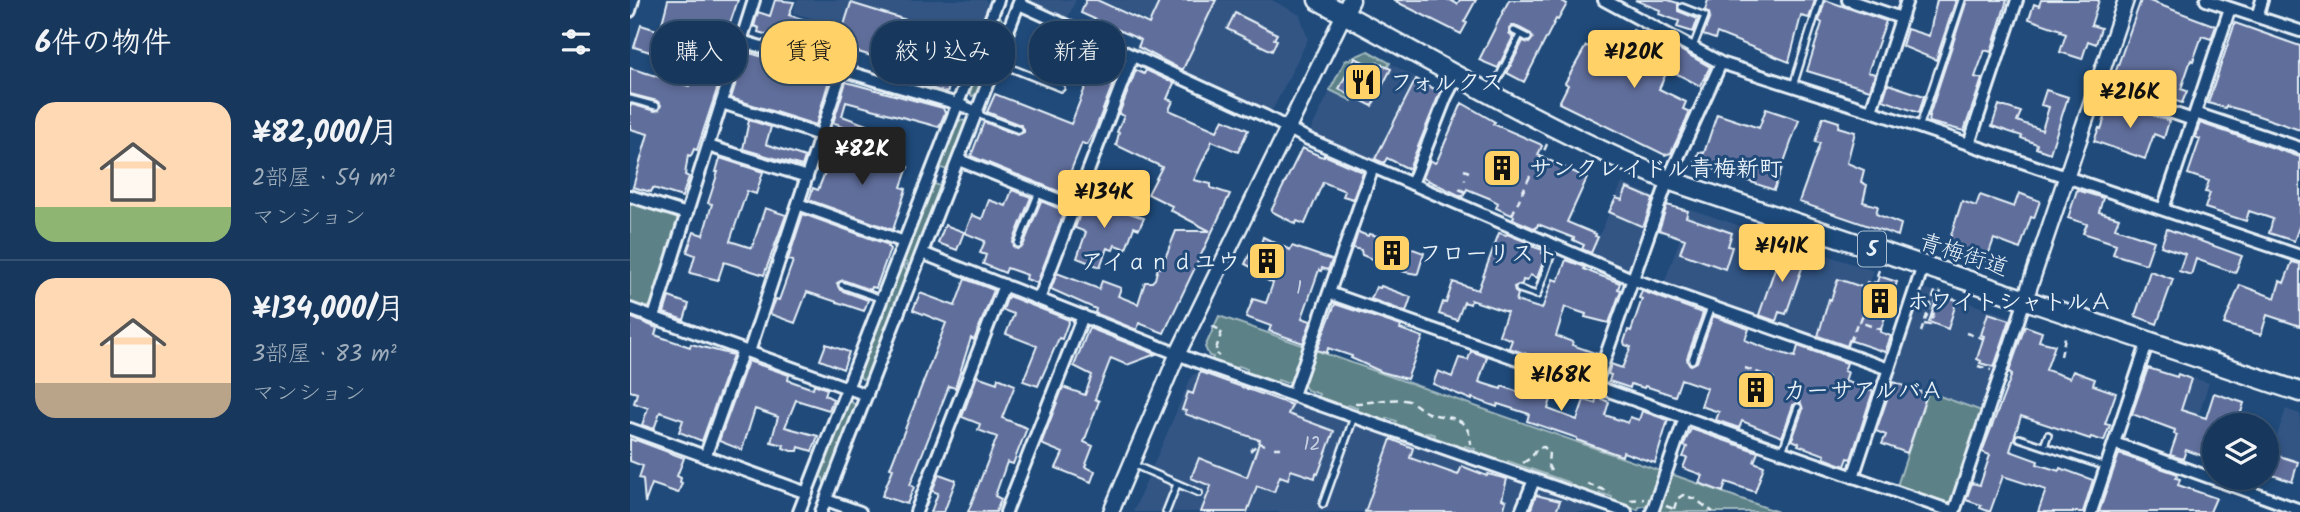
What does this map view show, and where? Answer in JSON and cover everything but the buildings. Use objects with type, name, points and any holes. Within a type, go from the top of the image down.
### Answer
[{"type":"main road","name":"青梅街道","points":[[1318,0],[1347,7],[1457,76],[1609,155],[1668,180],[2300,392]]},
{"type":"street","points":[[630,10],[633,0]]},
{"type":"street","points":[[747,22],[754,0]]},
{"type":"street","points":[[799,512],[998,0]]},
{"type":"street","points":[[1848,0],[1901,18]]},
{"type":"street","points":[[1871,111],[1907,0]]},
{"type":"street","points":[[1969,144],[2017,0]]},
{"type":"street","points":[[1329,293],[1954,512],[2126,0]]},
{"type":"street","points":[[2206,0],[2300,31]]},
{"type":"street","points":[[2257,17],[2262,0]]},
{"type":"street","points":[[1012,21],[1020,2],[1132,57],[1373,167],[1632,279],[1889,369]]},
{"type":"street","points":[[1611,2],[1721,63],[2300,256]]},
{"type":"street","points":[[1111,512],[1178,354],[1347,7]]},
{"type":"street","points":[[2163,209],[2230,8]]},
{"type":"street","points":[[1039,299],[1132,57]]},
{"type":"street","points":[[1595,386],[1668,180],[1721,63]]},
{"type":"street","points":[[857,74],[977,112]]},
{"type":"street","points":[[1412,184],[1457,76]]},
{"type":"street","points":[[654,317],[728,84]]},
{"type":"street","points":[[705,457],[746,351],[837,84]]},
{"type":"street","points":[[821,512],[988,84]]},
{"type":"street","points":[[2097,88],[2300,148]]},
{"type":"street","points":[[722,103],[820,135]]},
{"type":"street","points":[[709,146],[807,177]]},
{"type":"street","points":[[959,160],[1074,206]]},
{"type":"street","points":[[1293,395],[1373,167]]},
{"type":"street","points":[[630,196],[687,214]]},
{"type":"street","points":[[798,204],[904,242]]},
{"type":"street","points":[[922,253],[1178,354],[1626,512]]},
{"type":"street","points":[[1853,477],[1923,266]]},
{"type":"street","points":[[916,512],[1004,285]]},
{"type":"street","points":[[630,309],[867,395]]},
{"type":"street","points":[[1006,512],[1083,316]]},
{"type":"street","points":[[2091,512],[2148,341]]},
{"type":"street","points":[[1652,512],[1685,418]]},
{"type":"street","points":[[630,429],[807,493]]},
{"type":"street","points":[[2114,443],[2295,510]]},
{"type":"street","points":[[1521,512],[1534,480]]},
{"type":"street","points":[[826,500],[860,512]]},
{"type":"lane","points":[[1793,86],[1820,0]]},
{"type":"lane","points":[[1919,128],[1962,0]]},
{"type":"lane","points":[[1682,7],[1706,16],[1693,47]]},
{"type":"lane","points":[[1514,32],[1528,38]]},
{"type":"lane","points":[[1491,93],[1520,35]]},
{"type":"lane","points":[[1015,70],[1060,88]]},
{"type":"lane","points":[[630,99],[656,106]]},
{"type":"lane","points":[[977,112],[1019,130]]},
{"type":"lane","points":[[820,135],[875,153]]},
{"type":"lane","points":[[1018,244],[1039,192]]},
{"type":"lane","points":[[1519,289],[1537,295],[1555,246]]},
{"type":"lane","points":[[842,285],[882,299]]},
{"type":"lane","points":[[1692,360],[1712,307]]},
{"type":"lane","points":[[1782,452],[1798,407]]},
{"type":"lane","points":[[1323,504],[1354,416]]},
{"type":"lane","points":[[2044,446],[2048,435]]},
{"type":"lane","points":[[2020,438],[2106,467]]},
{"type":"lane","points":[[1132,464],[1199,493]]},
{"type":"lane","points":[[1166,512],[1177,484]]},
{"type":"path","points":[[1538,160],[1547,144]]},
{"type":"path","points":[[1464,170],[1469,173]]},
{"type":"path","points":[[1508,226],[1531,174]]},
{"type":"path","points":[[1459,189],[1470,194]]},
{"type":"path","points":[[1846,354],[1879,270]]},
{"type":"path","points":[[1921,332],[1936,289]]},
{"type":"path","points":[[1924,324],[1930,325],[1941,291]]},
{"type":"path","points":[[1860,322],[1900,336]]},
{"type":"path","points":[[1212,326],[1222,331],[1213,353],[1227,359]]},
{"type":"path","points":[[1966,333],[1985,339]]},
{"type":"path","points":[[2060,356],[2066,333]]},
{"type":"path","points":[[1745,368],[1779,380]]},
{"type":"path","points":[[1353,403],[1409,401],[1426,412],[1458,420],[1467,428],[1471,444]]},
{"type":"path","points":[[1250,450],[1259,443],[1265,445]]},
{"type":"path","points":[[1523,463],[1532,457],[1536,449],[1544,447],[1549,452],[1548,465],[1552,473]]},
{"type":"path","points":[[1274,448],[1283,448]]},
{"type":"path","points":[[1662,505],[1674,511],[1677,499],[1683,495],[1695,499],[1713,512]]},
{"type":"shaded area","points":[[797,0],[986,0],[988,5],[982,21],[871,21],[871,29],[857,24],[857,21],[822,21],[793,13]]},
{"type":"shaded area","points":[[1031,0],[1076,0],[1067,20],[1031,3]]},
{"type":"shaded area","points":[[1101,0],[1272,0],[1300,15],[1308,39],[1273,109],[1267,110],[1134,51],[1148,21]]},
{"type":"shaded area","points":[[1368,51],[1415,77],[1373,161],[1313,135],[1311,129],[1345,61]]},
{"type":"shaded area","points":[[1622,183],[1651,195],[1653,201],[1630,268],[1625,270],[1591,255]]},
{"type":"shaded area","points":[[1690,209],[1874,271],[1847,349],[1664,284]]},
{"type":"shaded area","points":[[1927,289],[2009,316],[2012,322],[1982,411],[1891,380],[1921,292]]},
{"type":"shaded area","points":[[1202,371],[1522,483],[1524,487],[1515,512],[1133,512],[1192,375]]},
{"type":"shaded area","points":[[2177,373],[2209,383],[2198,417],[2166,406]]},
{"type":"shaded area","points":[[2286,409],[2300,414],[2300,462],[2279,455],[2279,430]]},
{"type":"shaded area","points":[[1542,490],[1605,512],[1528,512],[1536,493]]},
{"type":"green space","points":[[1368,51],[1390,63],[1387,67],[1374,67],[1355,58],[1339,89],[1354,97],[1352,101],[1330,90],[1345,61]]},
{"type":"green space","points":[[971,84],[983,84],[979,94],[972,96],[968,91]]},
{"type":"green space","points":[[965,121],[967,126],[950,171],[938,167],[955,123]]},
{"type":"green space","points":[[932,183],[943,187],[913,265],[908,268],[907,263],[902,261]]},
{"type":"green space","points":[[630,200],[676,215],[679,220],[652,305],[646,308],[630,302]]},
{"type":"green space","points":[[904,265],[910,272],[869,378],[862,379],[858,374],[899,268]]},
{"type":"green space","points":[[1219,316],[1305,346],[1293,380],[1286,383],[1278,380],[1277,383],[1247,373],[1247,369],[1239,366],[1237,369],[1212,360],[1213,357],[1209,356],[1205,347]]},
{"type":"green space","points":[[1315,350],[1660,471],[1648,505],[1639,507],[1638,510],[1611,500],[1612,497],[1600,493],[1599,496],[1508,461],[1507,464],[1474,452],[1475,449],[1464,448],[1434,438],[1435,435],[1426,432],[1425,435],[1395,424],[1396,421],[1387,418],[1386,421],[1356,411],[1357,408],[1318,397],[1319,394],[1307,390],[1303,384]]},
{"type":"green space","points":[[1928,392],[1982,411],[1951,501],[1946,503],[1897,486]]},
{"type":"green space","points":[[850,401],[857,406],[829,481],[824,483],[823,478],[818,476],[846,403]]},
{"type":"green space","points":[[1671,474],[1778,512],[1661,512],[1659,509]]},
{"type":"place","name":"フォルクス","points":[[1363,82]]},
{"type":"place","name":"サンクレイドル青梅新町","points":[[1502,168]]},
{"type":"place","name":"フローリスト","points":[[1392,253]]},
{"type":"place","name":"アイａｎｄユウ","points":[[1267,261]]},
{"type":"place","name":"ホワイトシャトルＡ","points":[[1880,301]]},
{"type":"place","name":"カーサアルバＡ","points":[[1756,390]]}]
